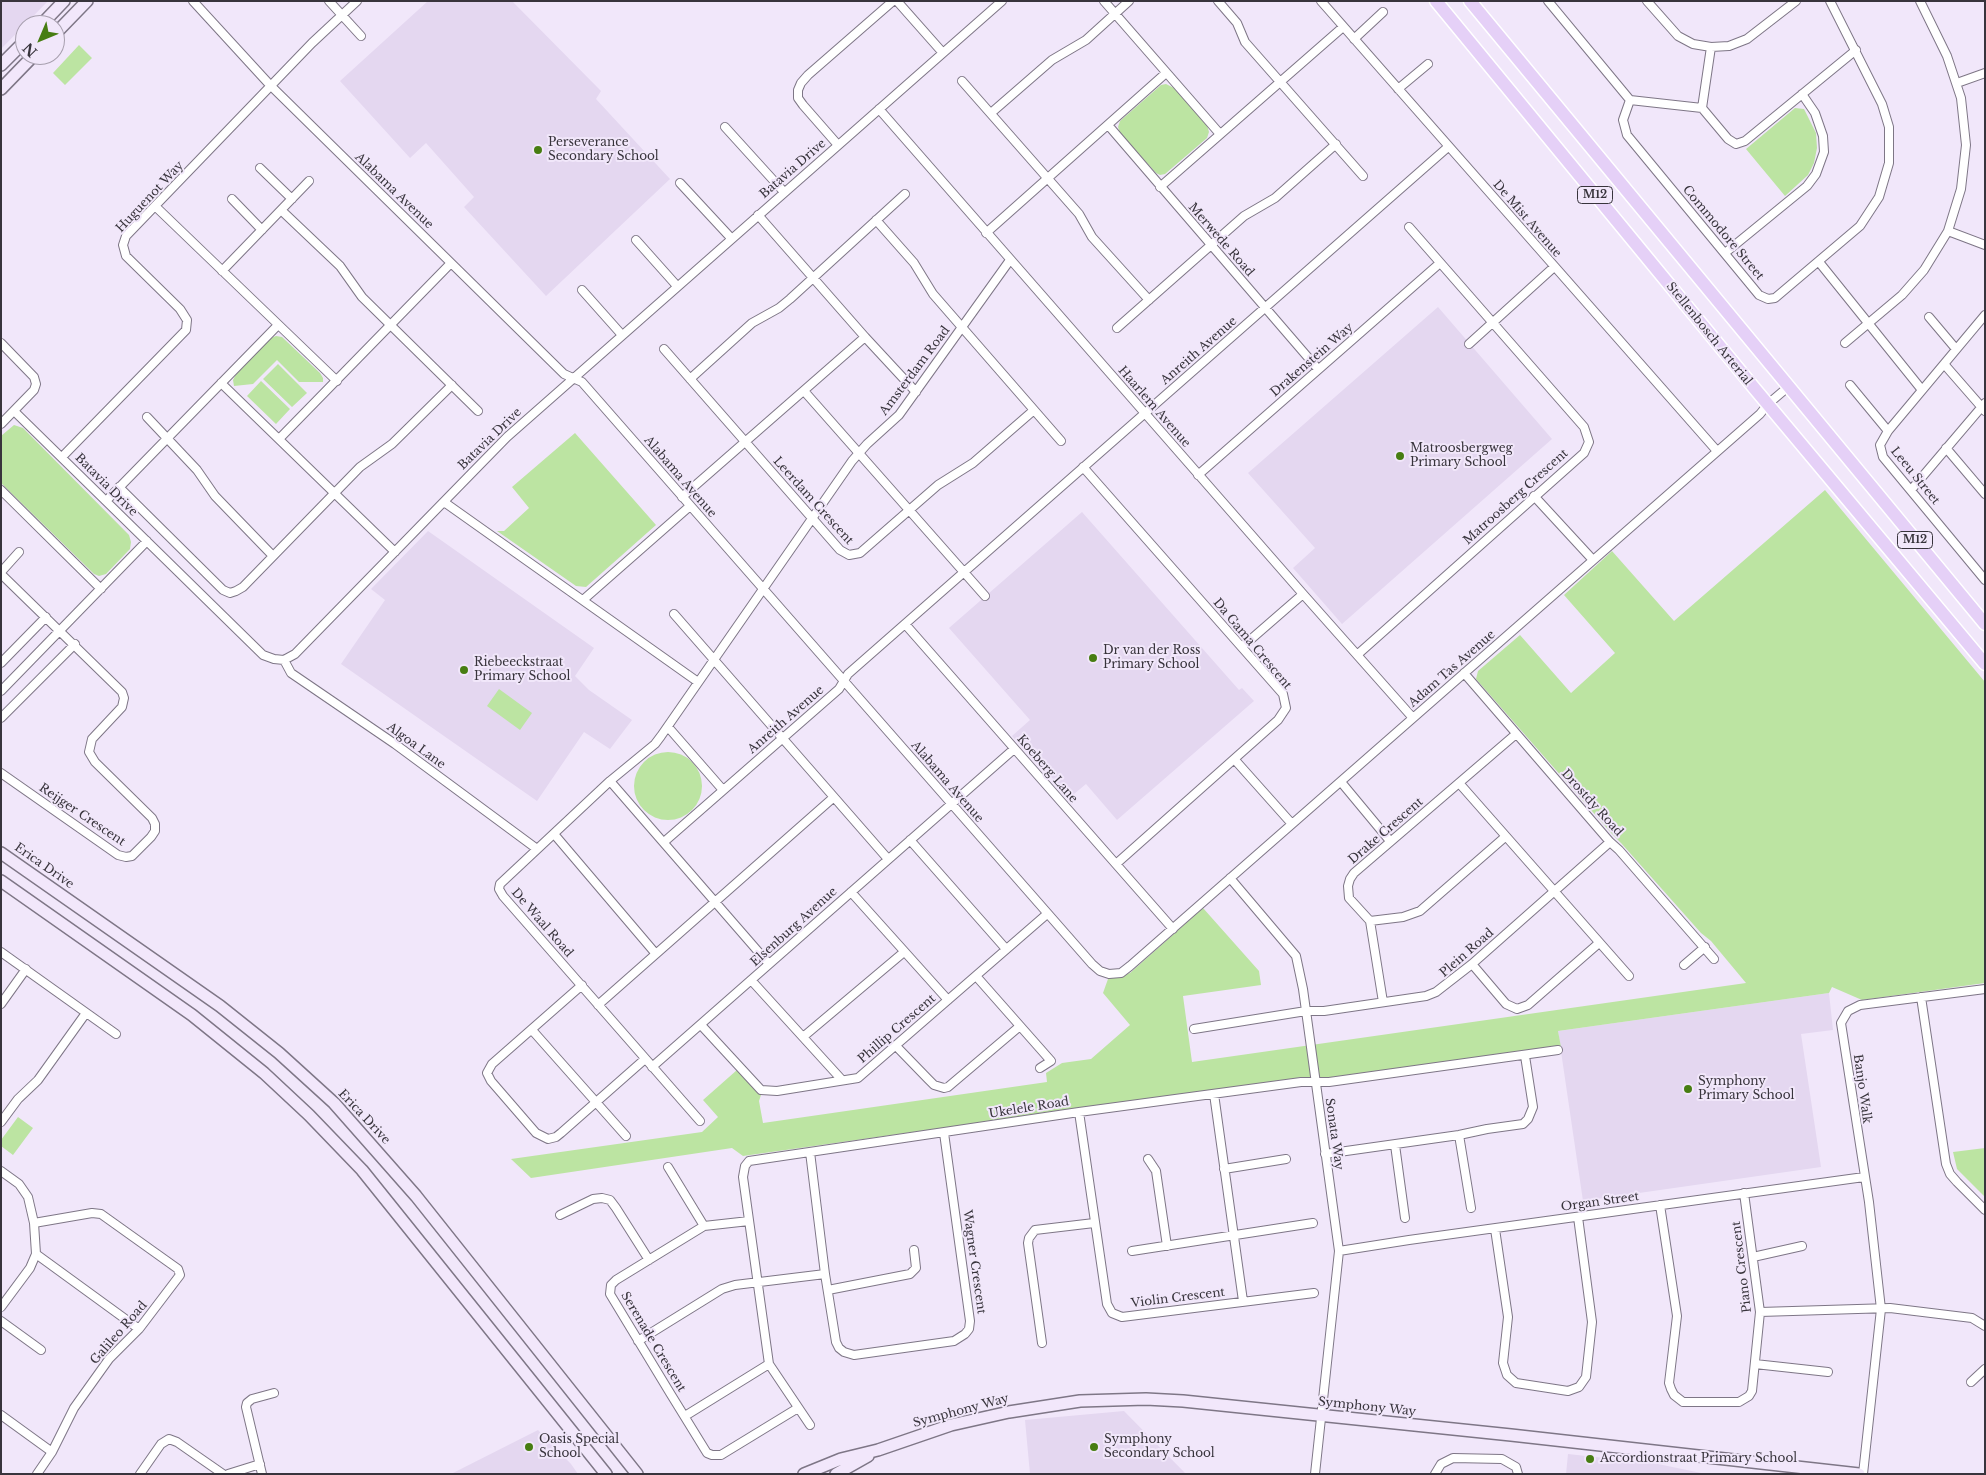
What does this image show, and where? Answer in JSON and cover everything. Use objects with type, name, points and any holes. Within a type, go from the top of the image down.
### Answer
[{"type":"main road","points":[[51,15],[64,1]]},
{"type":"main road","points":[[65,24],[87,1]]},
{"type":"main road","name":"Stellenbosch Arterial","points":[[1436,1],[1985,664]]},
{"type":"main road","name":"M12","points":[[1470,1],[1985,624]]},
{"type":"main road","points":[[1,65],[15,51]]},
{"type":"main road","points":[[1,89],[24,65]]},
{"type":"main road","name":"Erica Drive","points":[[1,853],[228,1012],[279,1053],[334,1103],[416,1196],[637,1474]]},
{"type":"main road","points":[[1,881],[192,1015],[264,1073],[309,1114],[362,1170],[606,1474]]},
{"type":"main road","name":"Symphony Way","points":[[804,1474],[841,1459],[878,1450],[951,1426],[1009,1412],[1080,1401],[1146,1399],[1183,1401],[1501,1434],[1859,1474]]},
{"type":"main road","name":"Symphony Way","points":[[836,1474],[878,1450]]},
{"type":"street","name":"Alabama Avenue","points":[[193,1],[270,86],[564,374],[582,382],[1047,914],[1100,971],[1110,974],[1120,973],[1130,966]]},
{"type":"street","points":[[329,1],[362,36]]},
{"type":"street","name":"Huguenot Way","points":[[62,457],[186,330],[188,325],[185,315],[130,261],[124,252],[123,245],[126,236],[270,86],[357,1]]},
{"type":"street","points":[[838,145],[803,105],[798,98],[798,90],[801,83],[808,76],[893,1]]},
{"type":"street","points":[[898,1],[943,53]]},
{"type":"street","name":"Batavia Drive","points":[[14,411],[263,654],[274,659],[284,660],[295,654],[507,437],[1002,1]]},
{"type":"street","points":[[1104,1],[1220,134]]},
{"type":"street","points":[[991,113],[1052,60],[1078,46],[1129,1]]},
{"type":"street","points":[[1218,1],[1237,23],[1245,42],[1364,176]]},
{"type":"street","name":"De Mist Avenue","points":[[1321,1],[1717,451]]},
{"type":"street","points":[[1548,1],[1630,100],[1702,108],[1730,142],[1740,144],[1856,50]]},
{"type":"street","points":[[1647,1],[1678,36],[1694,44],[1711,47],[1729,46],[1747,39],[1796,1]]},
{"type":"street","name":"Commodore Street","points":[[1630,100],[1623,120],[1627,135],[1760,294],[1768,299],[1779,296],[1852,234],[1867,217],[1881,192],[1889,163],[1890,139],[1886,116],[1877,93],[1830,1]]},
{"type":"street","points":[[1845,343],[1916,280],[1933,258],[1948,231],[1958,203],[1966,160],[1965,122],[1957,83],[1947,56],[1920,1]]},
{"type":"street","points":[[1354,39],[1383,12]]},
{"type":"street","points":[[1160,187],[1343,27]]},
{"type":"street","points":[[1702,108],[1711,47]]},
{"type":"street","points":[[1398,89],[1428,64]]},
{"type":"street","points":[[986,233],[1166,73]]},
{"type":"street","points":[[1957,83],[1985,73]]},
{"type":"street","points":[[962,81],[1079,214],[1092,237],[1148,300]]},
{"type":"street","points":[[1725,253],[1807,186],[1816,174],[1824,152],[1823,136],[1815,113],[1802,94]]},
{"type":"street","name":"Haarlem Avenue","points":[[879,109],[1198,475],[1414,718]]},
{"type":"street","name":"Merwede Road","points":[[1108,125],[1318,369]]},
{"type":"street","points":[[725,127],[784,192]]},
{"type":"street","points":[[1117,328],[1244,216],[1275,198],[1336,144]]},
{"type":"street","name":"Anreith Avenue","points":[[664,842],[839,689],[848,674],[1448,146]]},
{"type":"street","points":[[260,168],[292,199]]},
{"type":"street","points":[[222,271],[309,181]]},
{"type":"street","points":[[680,183],[731,238]]},
{"type":"street","points":[[690,379],[752,324],[779,308],[814,278],[905,194]]},
{"type":"street","points":[[232,199],[262,230]]},
{"type":"street","points":[[155,206],[337,381]]},
{"type":"street","points":[[281,210],[340,266],[356,290],[478,411]]},
{"type":"street","points":[[758,215],[865,338],[916,392]]},
{"type":"street","points":[[876,220],[914,263],[927,287],[1061,441]]},
{"type":"street","name":"Matroosberg Crescent","points":[[1357,655],[1584,453],[1589,442],[1584,427],[1409,227]]},
{"type":"street","points":[[1948,231],[1985,245]]},
{"type":"street","points":[[636,240],[677,286]]},
{"type":"street","name":"Amsterdam Road","points":[[698,682],[859,452],[899,415],[1010,260]]},
{"type":"street","name":"Drakenstein Way","points":[[1198,475],[1440,262]]},
{"type":"street","points":[[1819,262],[1922,390]]},
{"type":"street","points":[[279,439],[451,263]]},
{"type":"street","points":[[1469,344],[1554,267]]},
{"type":"street","points":[[582,290],[622,335]]},
{"type":"street","name":"Leeu Street","points":[[1985,315],[1880,441],[1881,453],[1985,580]]},
{"type":"street","points":[[1929,317],[1956,349]]},
{"type":"street","points":[[106,500],[278,324]]},
{"type":"street","points":[[682,497],[865,338]]},
{"type":"street","points":[[1,343],[36,381],[34,390],[1,424]]},
{"type":"street","name":"Leerdam Crescent","points":[[664,349],[840,550],[852,556],[860,553],[945,479],[973,463],[1034,410]]},
{"type":"street","points":[[1911,490],[1984,407],[1944,364]]},
{"type":"street","points":[[221,383],[395,552]]},
{"type":"street","points":[[147,417],[197,470],[215,496],[273,556],[367,460],[392,444],[452,385]]},
{"type":"street","points":[[1850,385],[1888,431]]},
{"type":"street","name":"Adam Tas Avenue","points":[[1130,966],[1760,414],[1768,404],[1788,387]]},
{"type":"street","points":[[804,391],[985,596]]},
{"type":"street","points":[[1946,448],[1985,494]]},
{"type":"street","name":"Da Gama Crescent","points":[[1083,467],[1283,694],[1286,708],[1278,720],[1235,760],[1116,864]]},
{"type":"street","name":"Batavia Drive","points":[[119,487],[223,590],[230,592],[243,586],[273,556]]},
{"type":"street","points":[[1,490],[101,589]]},
{"type":"street","points":[[1534,496],[1593,560]]},
{"type":"street","points":[[444,502],[698,682]]},
{"type":"street","points":[[583,600],[690,506]]},
{"type":"street","points":[[1,691],[147,541]]},
{"type":"street","points":[[1,718],[75,644],[1,573],[20,552]]},
{"type":"street","points":[[1242,647],[1303,594]]},
{"type":"street","points":[[674,614],[888,859]]},
{"type":"street","points":[[1,663],[46,617]]},
{"type":"street","name":"Koeberg Lane","points":[[905,624],[1172,929]]},
{"type":"street","name":"Reijger Crescent","points":[[1,773],[118,855],[126,858],[132,856],[155,831],[155,824],[152,818],[95,762],[89,752],[92,739],[122,707],[124,695],[75,644]]},
{"type":"street","name":"Algoa Lane","points":[[284,660],[291,672],[395,744],[537,849]]},
{"type":"street","name":"Drostdy Road","points":[[1464,673],[1610,842],[1714,958]]},
{"type":"street","name":"De Waal Road","points":[[698,682],[655,744],[610,781],[502,880],[499,886],[500,892],[700,1121]]},
{"type":"street","points":[[668,726],[723,790]]},
{"type":"street","name":"Drake Crescent","points":[[1370,921],[1349,898],[1348,886],[1354,873],[1516,734]]},
{"type":"street","name":"Elsenburg Avenue","points":[[652,1067],[1014,749]]},
{"type":"street","points":[[1235,760],[1292,824]]},
{"type":"street","points":[[610,781],[770,964]]},
{"type":"street","points":[[1341,782],[1390,841]]},
{"type":"street","points":[[1459,783],[1629,976]]},
{"type":"street","points":[[598,1005],[834,797]]},
{"type":"street","points":[[554,834],[656,954]]},
{"type":"street","points":[[1383,1002],[1370,921],[1403,917],[1420,911],[1505,837]]},
{"type":"street","points":[[910,840],[1006,949]]},
{"type":"street","name":"Plein Road","points":[[1194,1029],[1306,1011],[1324,1011],[1383,1002],[1436,992],[1472,964],[1610,842]]},
{"type":"street","name":"Sonata Way","points":[[1230,878],[1296,956],[1306,1011],[1339,1251],[1316,1474]]},
{"type":"street","points":[[851,892],[948,1000]]},
{"type":"street","name":"Phillip Crescent","points":[[701,1025],[762,1090],[777,1091],[858,1078],[1047,914]]},
{"type":"street","points":[[1472,964],[1506,1004],[1517,1010],[1528,1005],[1599,943]]},
{"type":"street","points":[[1684,965],[1705,947]]},
{"type":"street","points":[[1,952],[116,1034]]},
{"type":"street","points":[[803,1037],[904,952]]},
{"type":"street","points":[[1,1004],[26,969]]},
{"type":"street","points":[[976,976],[1051,1061],[1040,1068]]},
{"type":"street","points":[[751,980],[842,1080]]},
{"type":"street","points":[[582,985],[492,1064],[488,1070],[488,1076],[536,1133],[548,1139],[556,1137],[645,1059]]},
{"type":"street","name":"Banjo Walk","points":[[1863,1474],[1882,1309],[1869,1202],[1841,1023],[1848,1011],[1860,1006],[1985,989]]},
{"type":"street","points":[[1921,997],[1946,1164],[1956,1182],[1985,1210]]},
{"type":"street","points":[[1,1122],[18,1099],[38,1080],[86,1012]]},
{"type":"street","points":[[896,1046],[934,1085],[944,1088],[1020,1026]]},
{"type":"street","points":[[532,1030],[626,1136]]},
{"type":"street","name":"Ukelele Road","points":[[749,1221],[744,1177],[745,1166],[748,1162],[758,1159],[1079,1112],[1302,1082],[1329,1082],[1558,1050]]},
{"type":"street","points":[[1325,1154],[1459,1136],[1487,1129],[1523,1124],[1528,1119],[1533,1107],[1525,1056]]},
{"type":"street","name":"Violin Crescent","points":[[1079,1112],[1106,1304],[1112,1313],[1122,1317],[1243,1301],[1214,1094]]},
{"type":"street","name":"Wagner Crescent","points":[[810,1152],[825,1274],[836,1342],[839,1348],[849,1354],[954,1341],[960,1339],[969,1329],[970,1321],[944,1133]]},
{"type":"street","points":[[1459,1136],[1471,1208]]},
{"type":"street","points":[[1395,1145],[1405,1218]]},
{"type":"street","points":[[1148,1158],[1156,1171],[1167,1246]]},
{"type":"street","points":[[1224,1168],[1286,1159]]},
{"type":"street","points":[[668,1167],[704,1226]]},
{"type":"street","points":[[1,1171],[19,1184],[25,1191],[30,1203],[34,1223],[36,1254],[30,1268],[1,1307]]},
{"type":"street","name":"Organ Street","points":[[1339,1251],[1389,1242],[1864,1177]]},
{"type":"street","name":"Piano Crescent","points":[[1660,1205],[1677,1316],[1669,1383],[1674,1395],[1684,1402],[1739,1402],[1749,1396],[1752,1391],[1760,1312],[1744,1193]]},
{"type":"street","points":[[560,1215],[593,1199],[602,1198],[610,1200],[649,1260]]},
{"type":"street","name":"Galileo Road","points":[[34,1223],[95,1213],[101,1214],[178,1269],[180,1274],[139,1329],[110,1358],[74,1408],[52,1452],[37,1474]]},
{"type":"street","points":[[1495,1229],[1508,1317],[1503,1363],[1506,1375],[1516,1383],[1568,1391],[1579,1387],[1586,1377],[1592,1322],[1578,1217]]},
{"type":"street","points":[[749,1221],[769,1364],[810,1425]]},
{"type":"street","name":"Serenade Crescent","points":[[749,1221],[704,1226],[616,1280],[609,1289],[610,1294],[708,1453],[716,1456],[721,1455],[798,1408]]},
{"type":"street","points":[[1042,1343],[1028,1243],[1029,1238],[1035,1230],[1094,1223]]},
{"type":"street","points":[[1132,1251],[1313,1223]]},
{"type":"street","points":[[1753,1257],[1802,1246]]},
{"type":"street","points":[[828,1290],[910,1274],[916,1268],[914,1250]]},
{"type":"street","points":[[36,1254],[139,1329]]},
{"type":"street","points":[[638,1340],[722,1288],[825,1274]]},
{"type":"street","points":[[1243,1301],[1314,1293]]},
{"type":"street","points":[[1760,1312],[1882,1309],[1972,1318],[1985,1326]]},
{"type":"street","points":[[1,1321],[41,1350]]},
{"type":"street","points":[[685,1416],[769,1364]]},
{"type":"street","points":[[1756,1364],[1828,1372]]},
{"type":"street","points":[[1971,1382],[1985,1369]]},
{"type":"street","points":[[262,1474],[246,1407],[247,1403],[252,1399],[274,1393]]},
{"type":"street","points":[[1,1415],[52,1452]]},
{"type":"street","points":[[140,1474],[162,1444],[169,1439],[222,1474]]},
{"type":"street","points":[[1435,1474],[1441,1464],[1453,1458],[1502,1459],[1516,1467],[1518,1474]]},
{"type":"street","points":[[228,1474],[260,1464]]},
{"type":"shaded area","points":[[1,1],[48,1],[34,15],[15,15],[15,35],[1,49]]},
{"type":"shaded area","name":"Perseverance Secondary School","points":[[428,1],[512,1],[601,91],[596,99],[670,179],[546,296],[464,207],[474,197],[426,143],[410,158],[340,81]]},
{"type":"shaded area","name":"Matroosbergweg Primary School","points":[[1438,307],[1552,439],[1342,624],[1293,568],[1315,548],[1248,473]]},
{"type":"shaded area","name":"Dr van der Ross Primary School","points":[[1082,512],[1239,690],[1242,688],[1254,701],[1117,820],[1086,784],[1068,799],[1053,783],[1054,780],[1012,736],[1030,720],[949,628]]},
{"type":"shaded area","name":"Riebeeckstraat Primary School","points":[[428,531],[594,648],[575,676],[589,690],[632,720],[610,749],[584,732],[537,801],[341,664],[385,600],[371,589]]},
{"type":"shaded area","name":"Symphony Primary School","points":[[1829,993],[1833,1030],[1801,1034],[1821,1167],[1583,1201],[1558,1031]]},
{"type":"shaded area","name":"Symphony Secondary School","points":[[1124,1411],[1186,1474],[1030,1474],[1025,1420]]},
{"type":"shaded area","name":"Oasis Special School","points":[[538,1430],[571,1464],[578,1474],[451,1474]]},
{"type":"shaded area","name":"Accordionstraat Primary School","points":[[1568,1454],[1658,1464],[1706,1474],[1566,1474]]},
{"type":"green space","points":[[79,45],[92,58],[65,85],[53,73],[60,65],[65,65],[65,60]]},
{"type":"green space","points":[[1166,84],[1174,88],[1207,125],[1209,132],[1207,138],[1165,174],[1160,175],[1156,173],[1120,133],[1118,127],[1120,121],[1161,85]]},
{"type":"green space","points":[[1795,108],[1804,109],[1816,133],[1817,148],[1814,163],[1808,175],[1785,196],[1746,149]]},
{"type":"green space","points":[[276,336],[282,337],[320,373],[323,382],[299,382],[277,360],[253,384],[234,386],[233,380],[236,374],[271,338]]},
{"type":"green space","points":[[278,364],[307,393],[292,407],[263,379]]},
{"type":"green space","points":[[261,381],[290,409],[276,424],[247,396]]},
{"type":"green space","points":[[14,425],[23,428],[129,535],[130,549],[106,574],[99,576],[94,574],[1,483],[1,436]]},
{"type":"green space","points":[[575,433],[656,525],[586,587],[576,586],[497,531],[504,531],[529,508],[512,487]]},
{"type":"green space","points":[[1825,490],[1985,682],[1985,983],[1862,1000],[1832,987],[1829,993],[1558,1031],[1561,1047],[1325,1078],[1304,1077],[743,1156],[732,1148],[531,1178],[511,1159],[702,1132],[718,1117],[703,1100],[737,1070],[761,1095],[759,1101],[763,1123],[1047,1082],[1046,1073],[1062,1063],[1091,1059],[1130,1025],[1103,993],[1108,979],[1130,973],[1203,908],[1259,971],[1261,985],[1183,996],[1192,1062],[1746,983],[1711,941],[1701,933],[1612,834],[1476,679],[1478,671],[1520,635],[1571,693],[1615,653],[1564,595],[1612,551],[1674,621]]},
{"type":"green space","points":[[499,689],[532,713],[520,730],[487,706]]},
{"type":"green space","points":[[668,752],[681,755],[692,762],[699,773],[702,786],[699,799],[692,810],[681,817],[668,820],[655,817],[644,810],[637,799],[634,786],[637,773],[644,762],[655,755]]},
{"type":"green space","points":[[18,1117],[33,1128],[13,1155],[1,1146],[1,1140]]},
{"type":"green space","points":[[1985,1148],[1985,1197],[1957,1169],[1953,1152]]},
{"type":"place","name":"Perseverance Secondary School","points":[[538,150]]},
{"type":"place","name":"Matroosbergweg Primary School","points":[[1400,456]]},
{"type":"place","name":"Dr van der Ross Primary School","points":[[1093,658]]},
{"type":"place","name":"Riebeeckstraat Primary School","points":[[464,670]]},
{"type":"place","name":"Symphony Primary School","points":[[1688,1089]]},
{"type":"place","name":"Oasis Special School","points":[[529,1447]]},
{"type":"place","name":"Symphony Secondary School","points":[[1094,1447]]},
{"type":"place","name":"Accordionstraat Primary School","points":[[1590,1459]]}]
